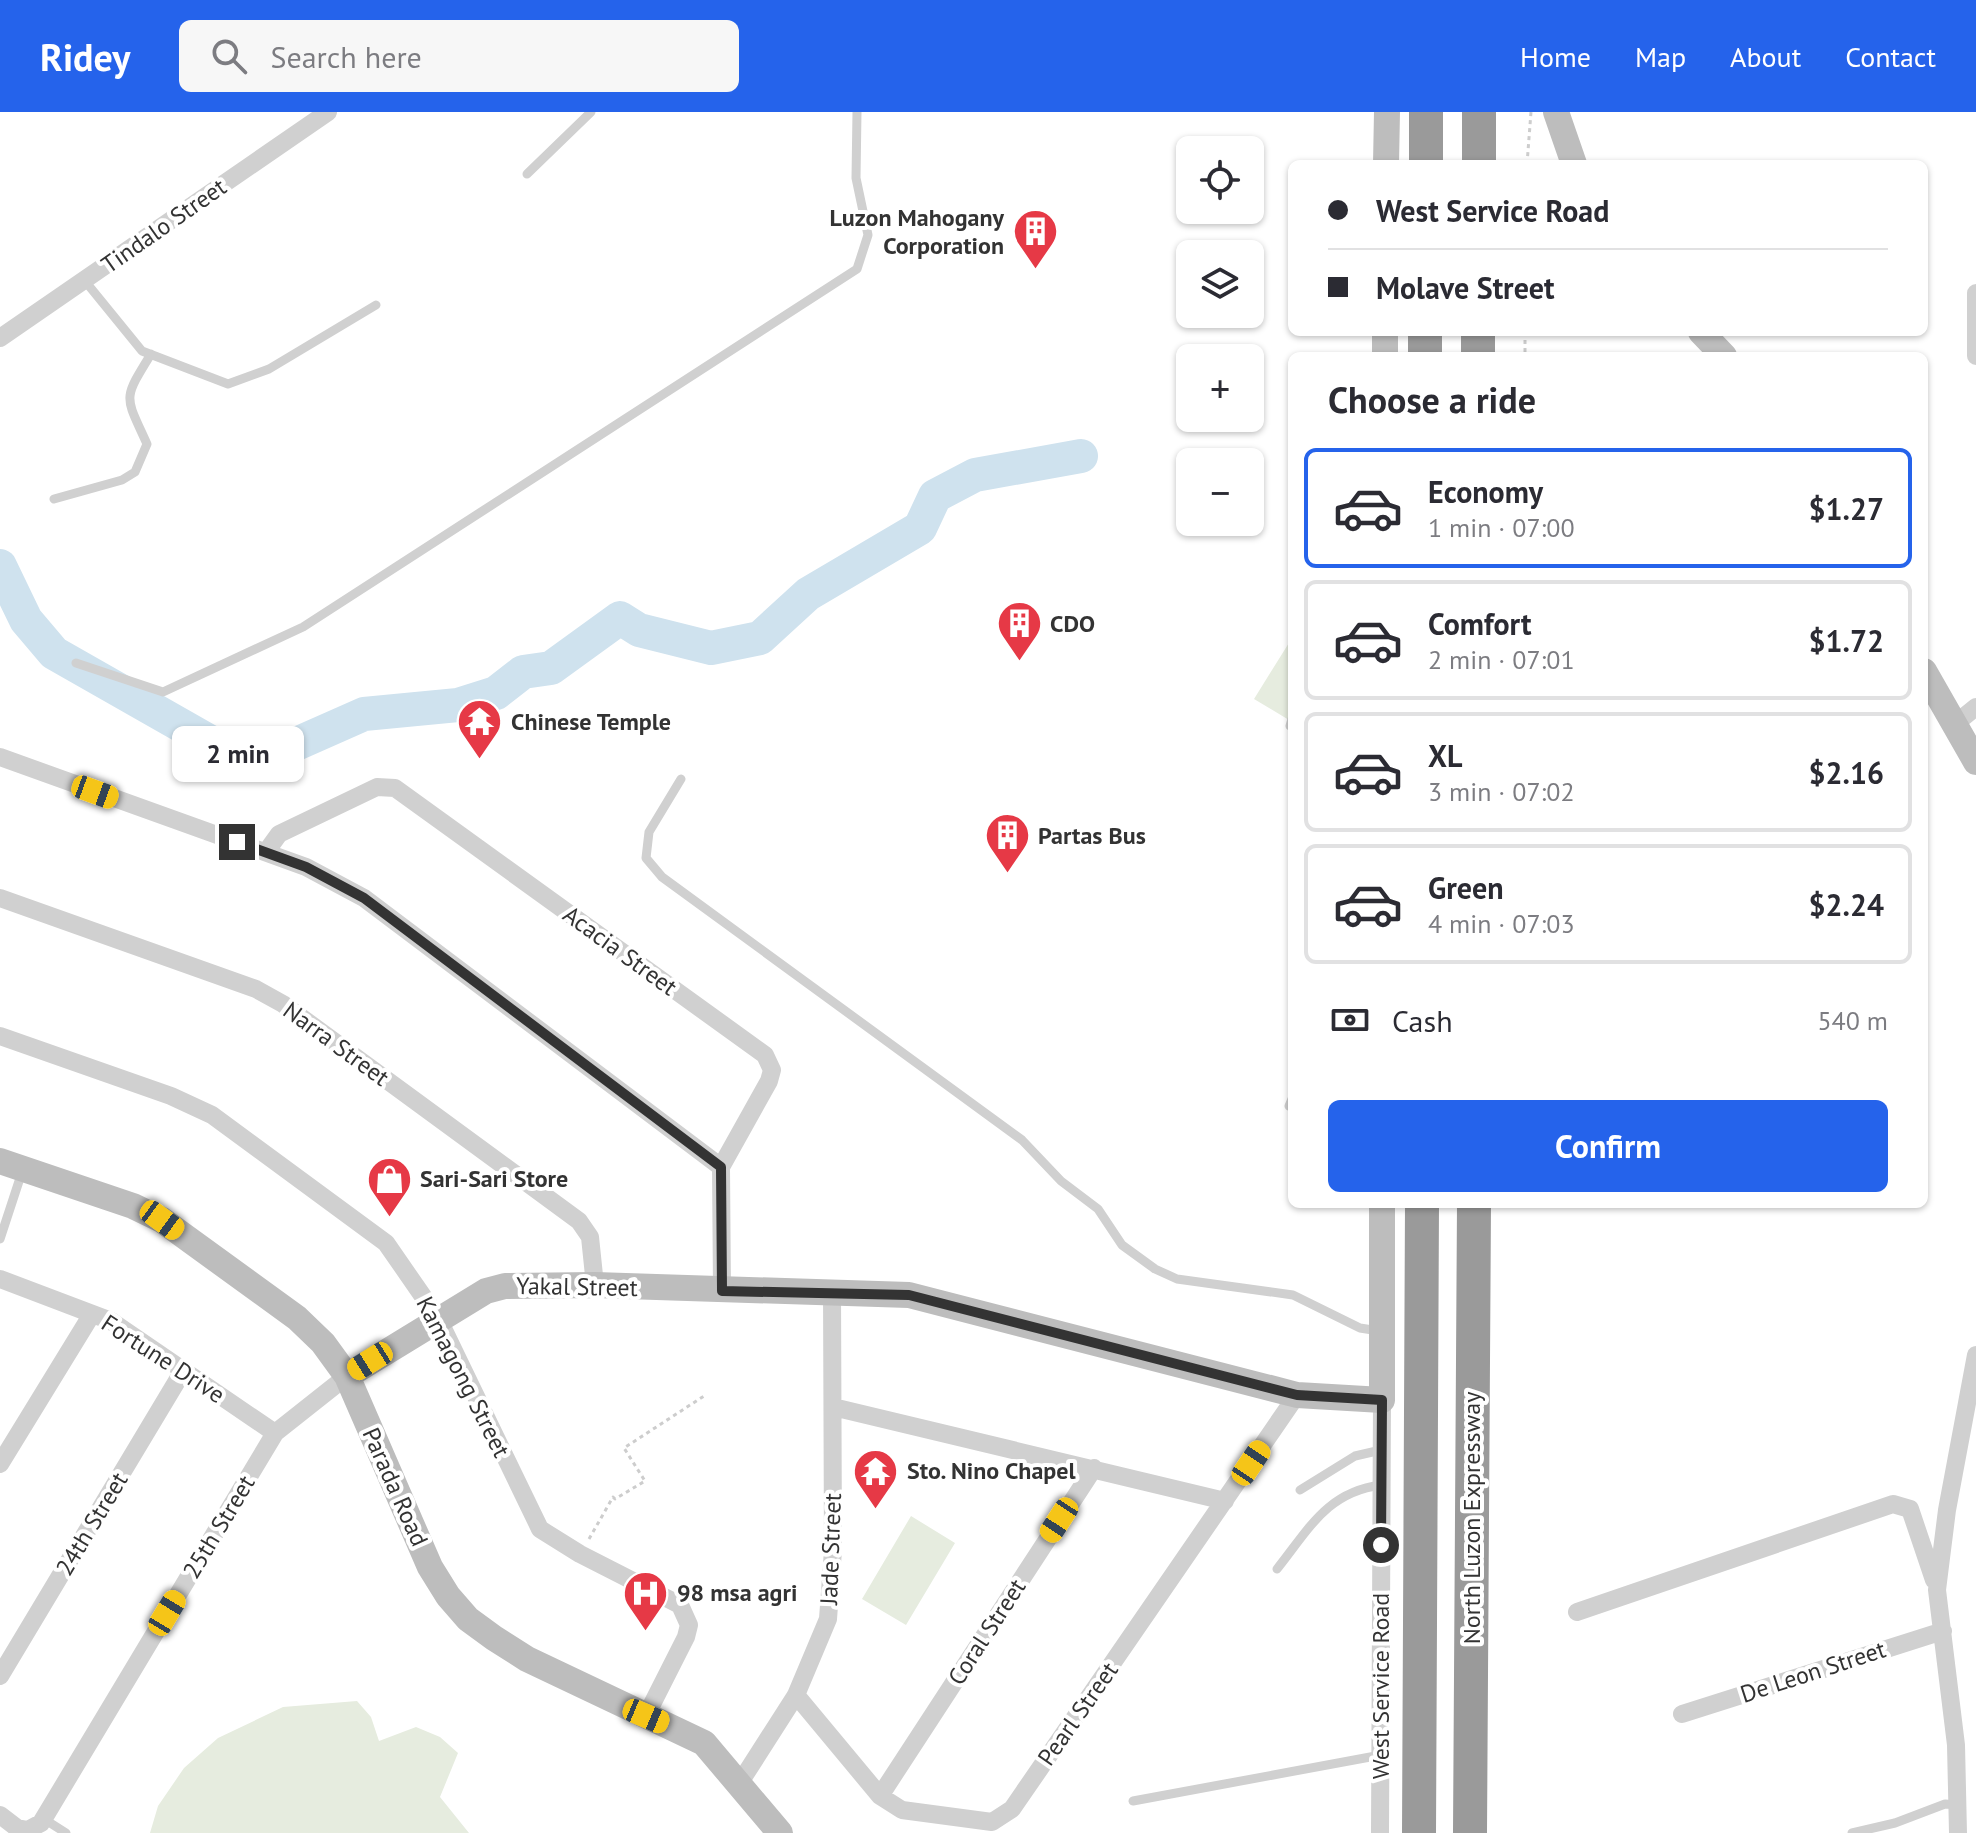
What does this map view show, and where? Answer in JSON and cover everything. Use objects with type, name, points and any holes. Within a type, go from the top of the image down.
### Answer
[{"type":"highway","points":[[1426,112],[1426,160]]},
{"type":"highway","points":[[1479,112],[1479,160]]},
{"type":"highway","points":[[1419,1833],[1422,1208]]},
{"type":"highway","name":"North Luzon Expressway","points":[[1470,1833],[1474,1208]]},
{"type":"street","name":"Tindalo Street","points":[[0,338],[328,112]]},
{"type":"street","points":[[1386,160],[1387,112]]},
{"type":"street","points":[[1556,112],[1573,160]]},
{"type":"street","points":[[1976,293],[1976,356]]},
{"type":"street","points":[[1705,336],[1720,352]]},
{"type":"street","points":[[1928,678],[1976,762]]},
{"type":"street","points":[[1955,724],[1976,707]]},
{"type":"street","points":[[3,764],[266,852],[306,867],[364,898],[721,1167]]},
{"type":"street","name":"Acacia Street","points":[[266,852],[279,834],[377,787],[395,788],[765,1055],[772,1070],[769,1081],[721,1167],[722,1291]]},
{"type":"street","name":"Narra Street","points":[[0,898],[256,989],[283,1004],[579,1221],[590,1237],[595,1285]]},
{"type":"street","name":"Kamagong Street","points":[[0,1036],[191,1104],[212,1115],[386,1243],[438,1318],[540,1529],[580,1554],[671,1599],[686,1614],[689,1625],[686,1637],[646,1716]]},
{"type":"street","name":"Parada Road","points":[[12,1165],[133,1206],[162,1220],[297,1318],[323,1343],[347,1376],[430,1567],[448,1596],[468,1619],[527,1659],[704,1743],[780,1833]]},
{"type":"street","name":"West Service Road","points":[[1380,1833],[1382,1208]]},
{"type":"street","name":"Fortune Drive","points":[[0,1279],[111,1321],[275,1433]]},
{"type":"street","name":"Yakal Street","points":[[347,1376],[486,1291],[505,1286],[595,1285],[909,1295],[1297,1395],[1382,1400]]},
{"type":"street","name":"Jade Street","points":[[739,1784],[796,1695],[828,1619],[833,1550],[832,1291]]},
{"type":"street","points":[[0,1464],[92,1314]]},
{"type":"street","points":[[1937,1590],[1947,1510],[1976,1355]]},
{"type":"street","name":"24th Street","points":[[0,1676],[183,1371]]},
{"type":"street","name":"25th Street","points":[[44,1819],[275,1433],[347,1376]]},
{"type":"street","name":"Pearl Street","points":[[796,1695],[880,1796],[902,1810],[992,1822],[1012,1809],[1297,1395]]},
{"type":"street","points":[[833,1407],[1225,1501]]},
{"type":"street","name":"Coral Street","points":[[880,1796],[1094,1468]]},
{"type":"street","points":[[1577,1612],[1893,1504],[1910,1509],[1937,1590],[1956,1745],[1958,1833]]},
{"type":"street","name":"De Leon Street","points":[[1682,1714],[1943,1631]]},
{"type":"street","points":[[0,1815],[17,1828],[28,1830],[44,1819]]},
{"type":"lane","points":[[527,174],[591,112]]},
{"type":"lane","points":[[76,663],[163,692],[303,627],[857,269],[868,235],[856,178],[857,112]]},
{"type":"lane","points":[[85,281],[142,351],[228,384],[269,369],[376,305]]},
{"type":"lane","points":[[54,499],[122,480],[135,472],[147,444],[128,402],[128,391],[151,354]]},
{"type":"lane","points":[[681,779],[649,832],[646,858],[662,877],[1022,1140],[1061,1181],[1098,1209],[1122,1245],[1136,1257],[1177,1279],[1293,1295],[1360,1328],[1383,1332]]},
{"type":"lane","points":[[0,1239],[12,1165]]},
{"type":"lane","points":[[1300,1490],[1355,1456],[1381,1450]]},
{"type":"lane","points":[[1277,1569],[1331,1503],[1351,1490],[1381,1485]]},
{"type":"lane","points":[[1133,1801],[1381,1755]]},
{"type":"lane","points":[[1852,1833],[1896,1828],[1945,1804],[1958,1805]]},
{"type":"lane","points":[[44,1819],[66,1833]]},
{"type":"path","points":[[1527,160],[1531,112]]},
{"type":"path","points":[[584,1546],[613,1497],[615,1499],[645,1481],[624,1448],[704,1396]]},
{"type":"shaded area","points":[[1288,644],[1288,719],[1254,699]]},
{"type":"shaded area","points":[[911,1516],[955,1543],[906,1625],[862,1599]]},
{"type":"shaded area","points":[[357,1701],[371,1717],[379,1741],[416,1727],[440,1737],[458,1753],[440,1797],[469,1833],[150,1833],[158,1806],[184,1768],[218,1738],[283,1707]]},
{"type":"waterway","points":[[0,566],[26,620],[54,653],[228,752],[278,752],[364,714],[458,705],[496,693],[523,672],[551,668],[620,618],[639,630],[711,648],[760,638],[808,594],[920,528],[935,496],[975,475],[1081,456]]},
{"type":"place","name":"Luzon Mahogany Corporation","points":[[1035,271]]},
{"type":"place","name":"CDO","points":[[1019,663]]},
{"type":"place","name":"Chinese Temple","points":[[480,761]]},
{"type":"place","name":"Partas Bus","points":[[1007,875]]},
{"type":"place","name":"Sari-Sari Store","points":[[389,1218]]},
{"type":"place","name":"Sto. Nino Chapel","points":[[876,1510]]},
{"type":"place","name":"98 msa agri","points":[[646,1632]]},
{"type":"route","points":[[237,842],[306,867],[364,898],[721,1167],[722,1291],[909,1295],[1297,1395],[1382,1400],[1381,1545]]}]
